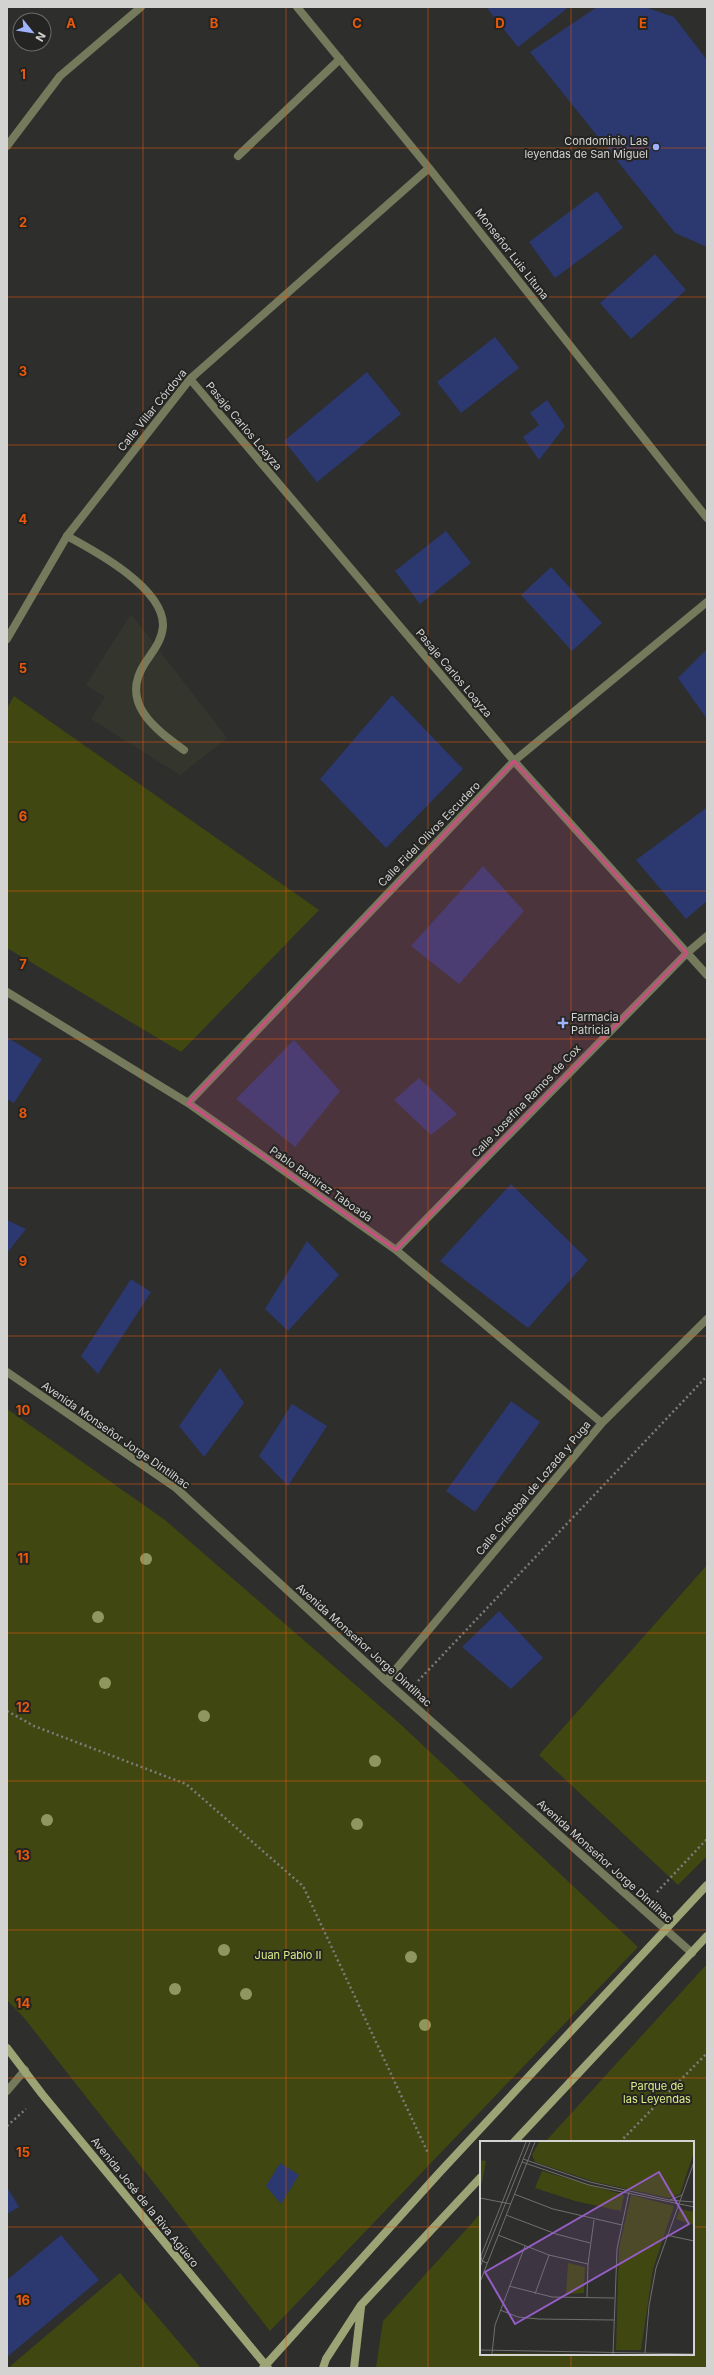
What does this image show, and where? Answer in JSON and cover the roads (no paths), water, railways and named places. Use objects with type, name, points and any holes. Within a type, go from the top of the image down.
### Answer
[{"type":"main road","points":[[266,2367],[440,2172],[707,1885]]},
{"type":"main road","points":[[515,2141],[707,1936]]},
{"type":"main road","name":"Avenida José de la Riva Agüero","points":[[7,2048],[42,2094],[266,2367]]},
{"type":"main road","points":[[323,2368],[326,2359],[361,2305],[480,2178]]},
{"type":"main road","points":[[354,2368],[361,2305]]},
{"type":"street","points":[[7,146],[60,76],[141,7]]},
{"type":"street","name":"Monseñor Luis Lituna","points":[[297,7],[429,168],[707,518]]},
{"type":"street","points":[[238,156],[340,59]]},
{"type":"street","name":"Calle Villar Córdova","points":[[7,639],[67,536],[190,379],[429,168]]},
{"type":"street","name":"Pasaje Carlos Loayza","points":[[190,379],[514,761],[707,975]]},
{"type":"street","points":[[67,536],[100,554],[140,583],[159,610],[163,624],[161,639],[143,665],[136,682],[137,701],[146,718],[184,750]]},
{"type":"street","name":"Calle Fidel Olivos Escudero","points":[[188,1103],[514,761],[707,602]]},
{"type":"street","name":"Calle Josefina Ramos de Cox","points":[[396,1250],[687,952],[707,936]]},
{"type":"street","name":"Pablo Ramirez Taboada","points":[[7,992],[188,1103],[396,1250],[602,1423]]},
{"type":"street","name":"Calle Cristobal de Lozada y Puga","points":[[386,1681],[602,1423],[707,1319]]},
{"type":"street","name":"Avenida Monseñor Jorge Dintilhac","points":[[7,1372],[176,1488],[386,1681],[692,1952]]},
{"type":"street","points":[[7,2091],[25,2070]]},
{"type":"place","name":"Condominio Las leyendas de San Miguel","points":[[656,147]]},
{"type":"place","name":"Farmacia Patricia","points":[[563,1023]]},
{"type":"park label","name":"Juan Pablo II","points":[[288,1955]]},
{"type":"park label","name":"Parque de las Leyendas","points":[[657,2092]]}]
